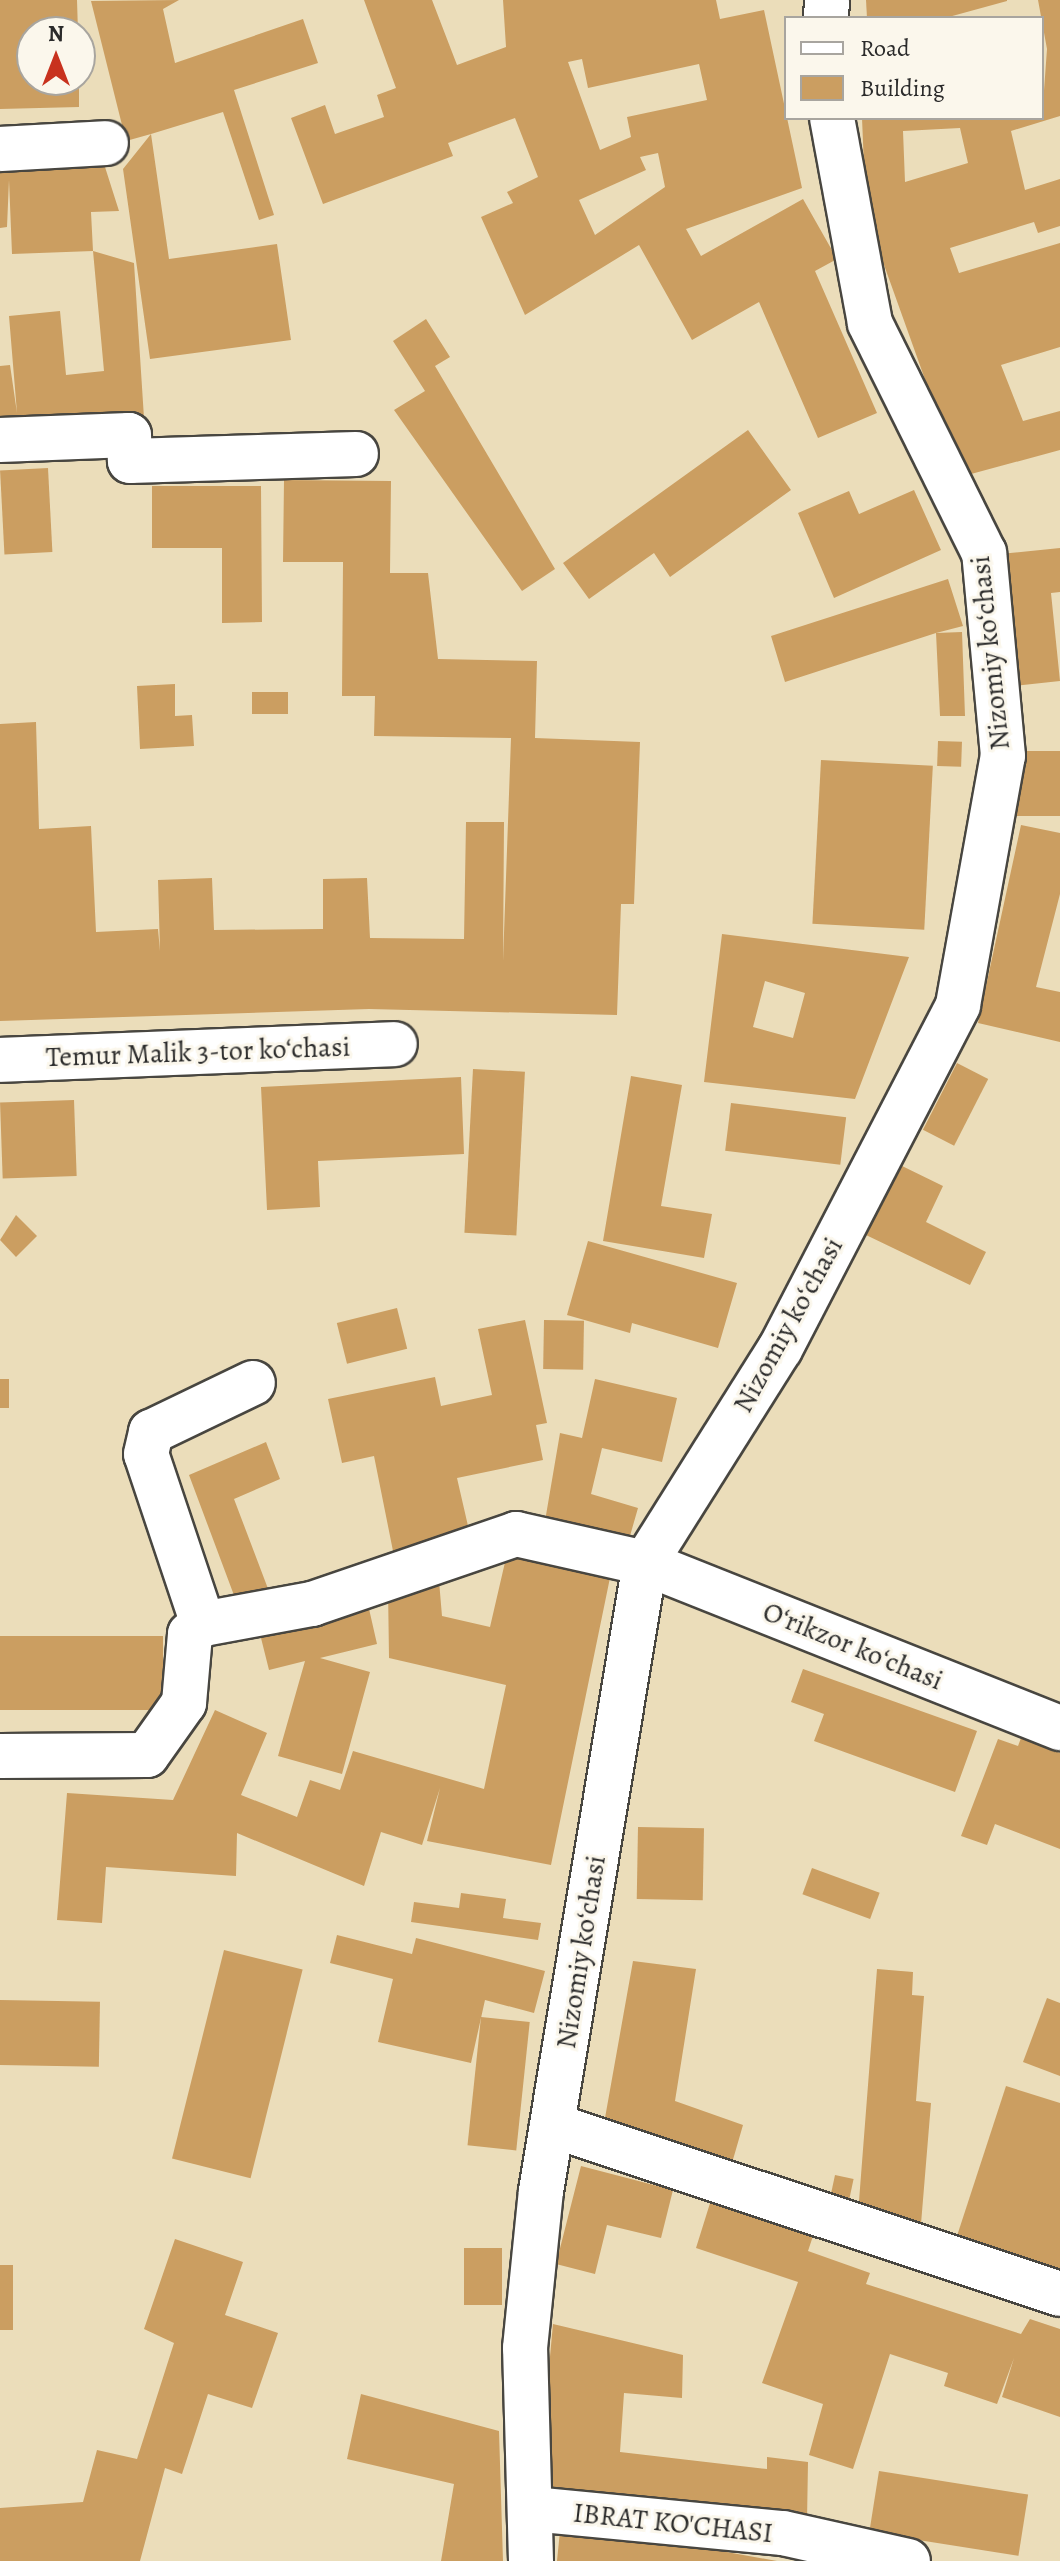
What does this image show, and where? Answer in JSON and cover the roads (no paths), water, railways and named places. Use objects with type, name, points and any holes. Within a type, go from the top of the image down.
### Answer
[{"type":"street","name":"Nizomiy koʻchasi","points":[[531,2561],[532,2509],[525,2348],[552,2125],[645,1563],[780,1349],[958,1005],[1003,756],[984,553],[870,323],[832,120]]},
{"type":"street","points":[[0,149],[106,143]]},
{"type":"street","points":[[0,440],[129,435],[130,461],[356,454]]},
{"type":"street","name":"Temur Malik 3-tor koʻchasi","points":[[0,1060],[395,1044]]},
{"type":"street","points":[[0,1756],[147,1755],[184,1703],[190,1634],[203,1624],[146,1454],[151,1432],[253,1383]]},
{"type":"street","name":"Oʻrikzor koʻchasi","points":[[203,1624],[312,1604],[516,1534],[645,1563],[1060,1728]]},
{"type":"street","points":[[552,2125],[1060,2294]]},
{"type":"street","name":"IBRAT KO'CHASI","points":[[532,2509],[783,2533],[908,2561]]}]
